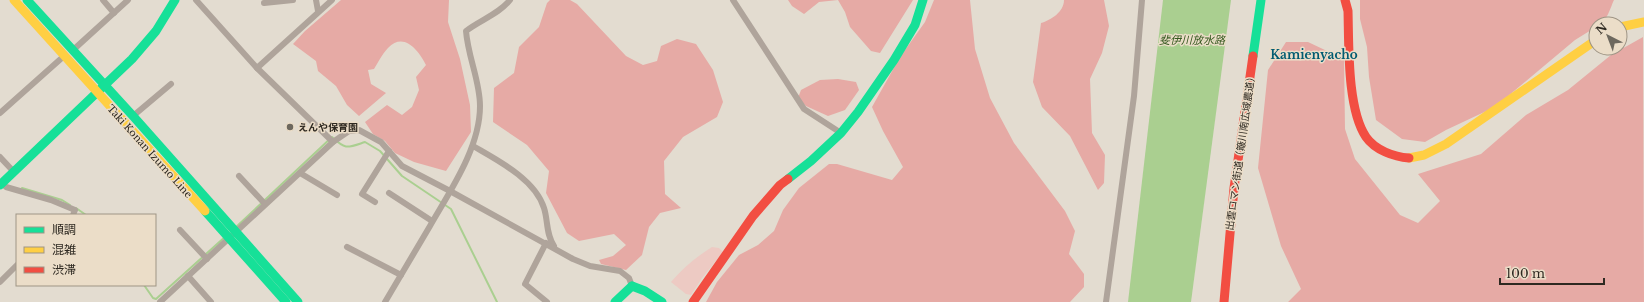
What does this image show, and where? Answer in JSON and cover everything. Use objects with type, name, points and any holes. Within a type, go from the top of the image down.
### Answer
[{"type":"street","name":"Taki Konan Izumo Line","points":[[14,0],[68,53],[104,85],[133,116],[233,235],[286,302]]},
{"type":"street","name":"Taki Konan Izumo Line","points":[[27,0],[97,92],[298,302]]},
{"type":"street","points":[[103,0],[114,13]]},
{"type":"street","points":[[0,113],[128,0]]},
{"type":"street","points":[[73,214],[75,210],[51,200],[6,187],[1,184],[132,60],[156,31],[175,0]]},
{"type":"street","points":[[196,0],[257,68],[333,142]]},
{"type":"street","points":[[264,3],[293,0]]},
{"type":"street","points":[[316,0],[318,11]]},
{"type":"street","points":[[257,68],[294,36],[318,11],[332,0]]},
{"type":"street","points":[[385,302],[450,191],[473,146],[477,131],[480,106],[476,77],[466,31],[475,24],[504,8],[510,0]]},
{"type":"street","points":[[733,0],[804,109],[841,133]]},
{"type":"street","points":[[693,302],[753,216],[780,185],[811,161],[841,133],[858,112],[894,60],[915,25],[923,0]]},
{"type":"street","points":[[1106,302],[1134,96],[1142,0]]},
{"type":"street","name":"出雲ロマン街道（簸川南広域農道）","points":[[1224,302],[1229,229],[1243,116],[1261,0]]},
{"type":"street","points":[[1345,0],[1348,11],[1353,100],[1359,121],[1367,137],[1381,149],[1393,156],[1407,158],[1422,156],[1446,144],[1588,46]]},
{"type":"street","points":[[1628,25],[1644,22]]},
{"type":"street","points":[[133,116],[171,84]]},
{"type":"street","points":[[160,302],[333,142],[349,131],[359,130],[381,142],[402,166],[573,259],[590,266],[620,271],[628,278],[632,286],[645,291],[662,302]]},
{"type":"street","points":[[473,146],[521,176],[538,197],[544,207],[550,241],[556,249]]},
{"type":"street","points":[[375,202],[362,194],[389,151]]},
{"type":"street","points":[[0,157],[14,172]]},
{"type":"street","points":[[300,173],[337,195]]},
{"type":"street","points":[[239,176],[265,204]]},
{"type":"street","points":[[389,193],[432,221]]},
{"type":"street","points":[[180,230],[207,259]]},
{"type":"street","points":[[546,243],[525,284],[547,302]]},
{"type":"street","points":[[346,247],[401,275]]},
{"type":"street","points":[[0,282],[16,266]]},
{"type":"street","points":[[188,276],[211,302]]},
{"type":"street","points":[[615,302],[632,286]]},
{"type":"shaded area","points":[[341,0],[449,0],[448,22],[460,59],[470,105],[471,132],[446,171],[414,162],[395,153],[385,141],[373,134],[365,122],[387,105],[402,115],[412,107],[419,90],[416,77],[426,65],[415,49],[405,42],[394,43],[386,50],[374,69],[368,70],[371,84],[386,93],[359,116],[347,105],[336,86],[318,71],[316,61],[293,44],[305,31]]},
{"type":"shaded area","points":[[550,0],[570,0],[577,4],[626,56],[643,65],[657,61],[661,46],[677,39],[696,44],[713,70],[723,102],[717,117],[683,137],[664,161],[665,194],[681,208],[660,213],[649,227],[642,255],[626,270],[601,264],[599,260],[613,256],[626,245],[614,234],[579,241],[567,233],[546,193],[549,171],[527,145],[493,122],[494,88],[514,73],[519,47],[539,27],[547,3]]},
{"type":"shaded area","points":[[788,0],[838,0],[819,2],[804,14],[792,6]]},
{"type":"shaded area","points":[[838,0],[913,0],[880,53],[871,51],[850,27],[845,12]]},
{"type":"shaded area","points":[[934,0],[970,0],[975,49],[990,98],[1014,143],[1065,211],[1075,231],[1069,254],[1084,274],[1084,287],[1070,302],[706,302],[717,282],[739,255],[758,245],[774,231],[783,210],[799,188],[829,164],[837,164],[892,180],[903,167],[883,131],[872,107],[900,57],[925,22]]},
{"type":"shaded area","points":[[1064,0],[1104,0],[1109,26],[1102,53],[1090,79],[1092,133],[1105,155],[1104,183],[1098,190],[1070,136],[1042,107],[1033,82],[1041,23],[1049,20],[1059,12],[1062,8]]},
{"type":"shaded area","points":[[1360,0],[1614,0],[1607,16],[1588,16],[1588,32],[1575,40],[1495,107],[1446,130],[1425,142],[1402,139],[1376,120],[1369,77],[1367,47],[1360,19]]},
{"type":"shaded area","points":[[1643,37],[1644,302],[1288,302],[1301,289],[1281,246],[1258,168],[1268,70],[1286,42],[1308,42],[1344,59],[1345,129],[1355,159],[1400,215],[1418,223],[1440,201],[1418,174],[1481,154],[1526,115],[1568,90],[1610,56],[1628,56],[1628,45]]},
{"type":"shaded area","points":[[838,79],[856,82],[859,90],[845,110],[828,116],[806,106],[798,98],[801,90],[820,80]]},
{"type":"shaded area","points":[[712,247],[719,248],[723,252],[702,278],[691,295],[686,294],[671,282],[690,263]]},
{"type":"water","name":"斐伊川放水路","points":[[1163,0],[1231,0],[1191,302],[1128,302]]},
{"type":"waterway","points":[[235,228],[332,137],[347,147],[365,142],[380,151],[402,176],[451,209],[497,302]]},
{"type":"waterway","points":[[22,188],[62,200],[70,205]]},
{"type":"waterway","points":[[76,208],[85,214]]},
{"type":"waterway","points":[[145,286],[153,298],[156,299],[226,236]]},
{"type":"traffic: fast","points":[[27,0],[133,116],[298,302]]},
{"type":"traffic: fast","points":[[0,185],[132,59],[156,31],[175,0]]},
{"type":"traffic: fast","points":[[788,179],[811,161],[841,133],[858,112],[894,60],[915,25],[923,0]]},
{"type":"traffic: fast","points":[[1253,56],[1261,0]]},
{"type":"traffic: fast","points":[[205,211],[286,302]]},
{"type":"traffic: fast","points":[[632,286],[645,291],[662,302]]},
{"type":"traffic: fast","points":[[615,302],[632,286]]},
{"type":"traffic: slow","points":[[14,0],[205,211]]},
{"type":"traffic: slow","points":[[1628,25],[1644,22]]},
{"type":"traffic: slow","points":[[1409,158],[1424,155],[1446,144],[1588,46]]},
{"type":"traffic: jam","points":[[1345,0],[1348,11],[1349,58],[1352,94],[1360,125],[1366,137],[1374,146],[1385,152],[1409,158]]},
{"type":"traffic: jam","points":[[1224,302],[1234,188],[1253,56]]},
{"type":"traffic: jam","points":[[693,302],[753,216],[780,185],[788,179]]},
{"type":"place","name":"えんや保育園","points":[[290,127]]},
{"type":"district","name":"Kamienyacho","points":[[1314,55]]}]
